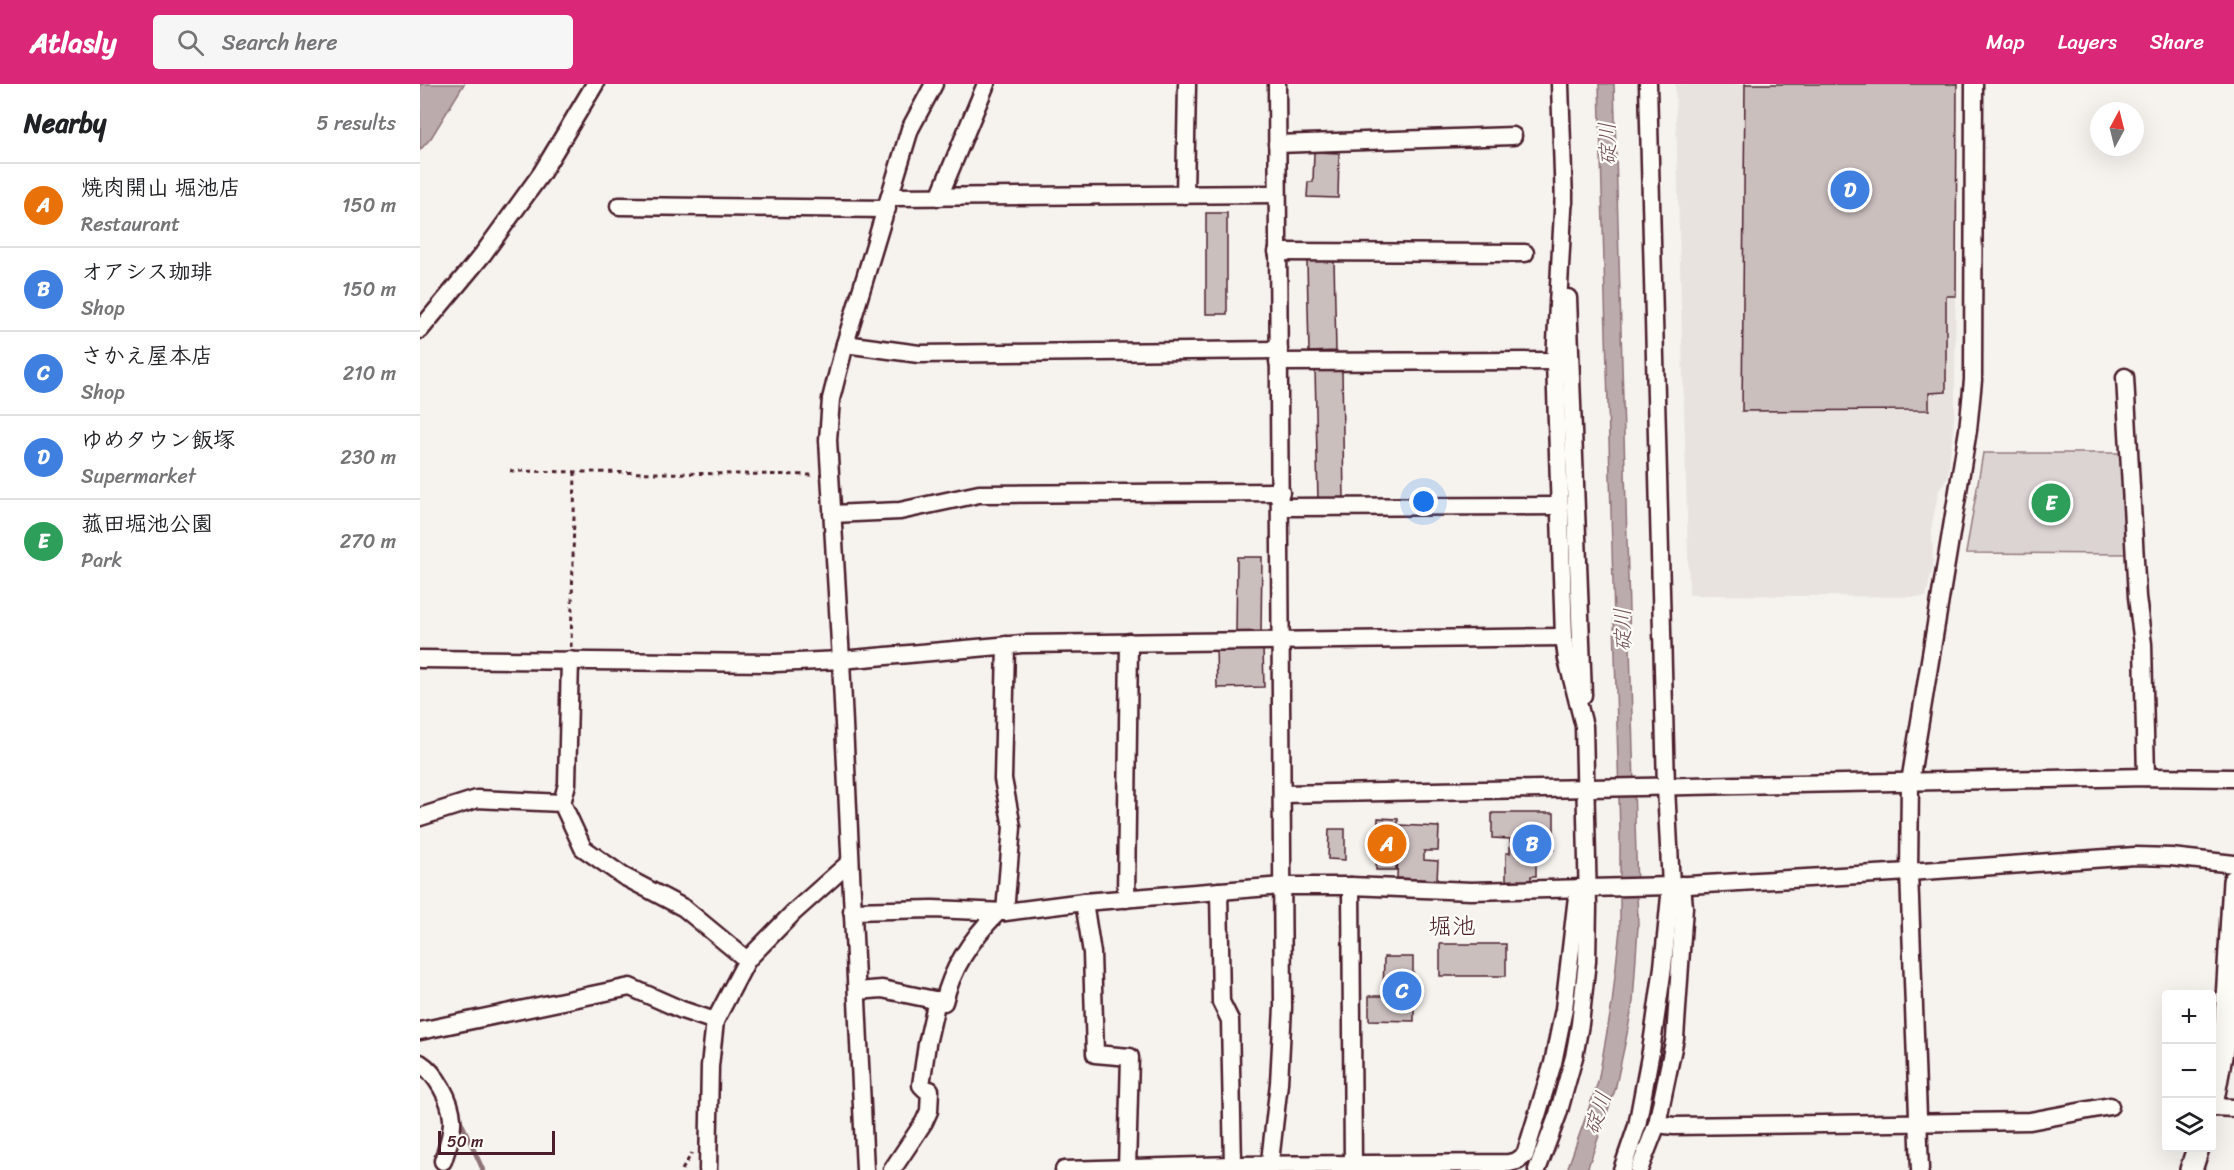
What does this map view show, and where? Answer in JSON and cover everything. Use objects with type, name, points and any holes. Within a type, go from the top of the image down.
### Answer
[{"type":"main road","points":[[2213,1098],[2225,1034],[2234,881]]},
{"type":"main road","points":[[2191,1170],[2197,1152]]},
{"type":"street","points":[[420,330],[483,254],[541,174],[595,84]]},
{"type":"street","points":[[865,1170],[841,660],[828,440],[831,399],[845,344],[910,129],[934,84]]},
{"type":"street","points":[[939,197],[986,84]]},
{"type":"street","points":[[1185,195],[1187,84]]},
{"type":"street","points":[[1269,1168],[1279,1083],[1283,1007],[1277,84]]},
{"type":"street","points":[[1537,1170],[1558,1114],[1574,1057],[1587,961],[1587,788],[1560,84]]},
{"type":"street","points":[[1622,1170],[1637,1126],[1651,1051],[1672,885],[1664,786],[1648,84]]},
{"type":"street","points":[[1920,1170],[1909,872],[1910,782],[1968,430],[1973,380],[1974,84]]},
{"type":"street","points":[[1277,144],[1513,136]]},
{"type":"street","points":[[1564,192],[1555,360],[1564,637],[1567,659],[1584,726]]},
{"type":"street","points":[[619,206],[889,203],[939,197],[1277,194]]},
{"type":"street","points":[[1277,252],[1525,253]]},
{"type":"street","points":[[845,344],[919,354],[1555,360]]},
{"type":"street","points":[[2125,377],[2137,597],[2143,644],[2146,777]]},
{"type":"street","points":[[832,514],[900,511],[979,494],[1560,506]]},
{"type":"street","points":[[420,659],[775,663],[841,660],[1006,645],[1281,639],[1564,637]]},
{"type":"street","points":[[1126,899],[1129,642]]},
{"type":"street","points":[[857,991],[882,989],[944,1002],[949,982],[957,968],[985,925],[1001,912],[1012,827],[1003,779],[1006,645]]},
{"type":"street","points":[[570,660],[567,784],[562,803],[583,848],[623,876],[684,908],[747,960]]},
{"type":"street","points":[[1283,794],[2146,777],[2234,778]]},
{"type":"street","points":[[420,817],[477,799],[562,803]]},
{"type":"street","points":[[852,911],[933,909],[1001,912],[1084,902],[1282,886],[1351,886],[1471,891],[1672,885],[1909,872],[2135,856],[2171,857],[2234,864]]},
{"type":"street","points":[[708,1170],[710,1066],[715,1021],[747,960],[794,912],[850,862]]},
{"type":"street","points":[[1639,1170],[1657,1124],[1675,1038],[1684,907],[1672,885]]},
{"type":"street","points":[[1351,886],[1353,1165]]},
{"type":"street","points":[[1064,1170],[1233,1165],[1269,1168],[1517,1161],[1525,1155],[1553,1063],[1586,888]]},
{"type":"street","points":[[1219,891],[1221,1002],[1230,1020],[1233,1165]]},
{"type":"street","points":[[1084,902],[1092,953],[1095,1054],[1130,1057],[1127,1168]]},
{"type":"street","points":[[420,1031],[630,987],[682,1010],[715,1021]]},
{"type":"street","points":[[892,1170],[929,1111],[930,1090],[921,1085],[937,1000]]},
{"type":"street","points":[[420,1063],[430,1069],[441,1084],[453,1118],[443,1161]]},
{"type":"street","points":[[1657,1124],[1674,1126],[2030,1120],[2109,1106]]},
{"type":"street","points":[[2216,1106],[2234,1108]]},
{"type":"path","points":[[510,471],[830,476]]},
{"type":"path","points":[[570,660],[574,472]]},
{"type":"shaded area","points":[[1675,84],[1957,84],[1955,410],[1948,477],[1939,490],[1932,524],[1933,566],[1926,597],[1689,595]]},
{"type":"shaded area","points":[[1983,453],[2125,453],[2129,554],[1966,553]]},
{"type":"water","points":[[420,84],[464,84],[431,138],[420,150]]},
{"type":"water","name":"碇川","points":[[1599,84],[1614,84],[1638,926],[1633,1002],[1615,1090],[1587,1170],[1567,1170],[1598,1082],[1612,1004],[1620,929],[1620,832]]},
{"type":"building","points":[[1745,84],[1957,84],[1956,296],[1946,296],[1946,392],[1929,393],[1929,410],[1742,411]]},
{"type":"building","points":[[1314,152],[1339,153],[1338,198],[1307,197],[1308,182],[1313,182]]},
{"type":"building","points":[[1206,213],[1227,213],[1227,314],[1206,314]]},
{"type":"building","points":[[1334,260],[1336,351],[1309,352],[1307,261]]},
{"type":"building","points":[[1315,368],[1342,368],[1344,501],[1318,501]]},
{"type":"building","points":[[1237,557],[1262,557],[1261,632],[1236,632]]},
{"type":"building","points":[[1263,647],[1264,687],[1217,688],[1216,648]]},
{"type":"building","points":[[1492,813],[1554,813],[1554,850],[1536,850],[1536,876],[1531,876],[1531,884],[1506,884],[1506,853],[1510,853],[1510,839],[1492,838]]},
{"type":"building","points":[[1378,818],[1398,819],[1396,870],[1376,870]]},
{"type":"building","points":[[1399,825],[1439,827],[1438,851],[1424,851],[1424,860],[1438,861],[1437,880],[1397,878]]},
{"type":"building","points":[[1329,829],[1345,829],[1345,860],[1328,859]]},
{"type":"building","points":[[1440,944],[1506,944],[1506,976],[1440,976]]},
{"type":"building","points":[[1384,957],[1413,957],[1413,986],[1420,986],[1420,997],[1414,998],[1414,1021],[1369,1020],[1369,996],[1383,996]]},
{"type":"waterway","points":[[458,1115],[483,1170]]},
{"type":"place","name":"ゆめタウン飯塚","points":[[1850,190]]},
{"type":"place","name":"菰田堀池公園","points":[[2051,503]]},
{"type":"place","name":"焼肉開山 堀池店","points":[[1387,844]]},
{"type":"place","name":"オアシス珈琲","points":[[1532,844]]},
{"type":"place","name":"さかえ屋本店","points":[[1402,991]]},
{"type":"district","name":"堀池","points":[[1452,926]]}]
